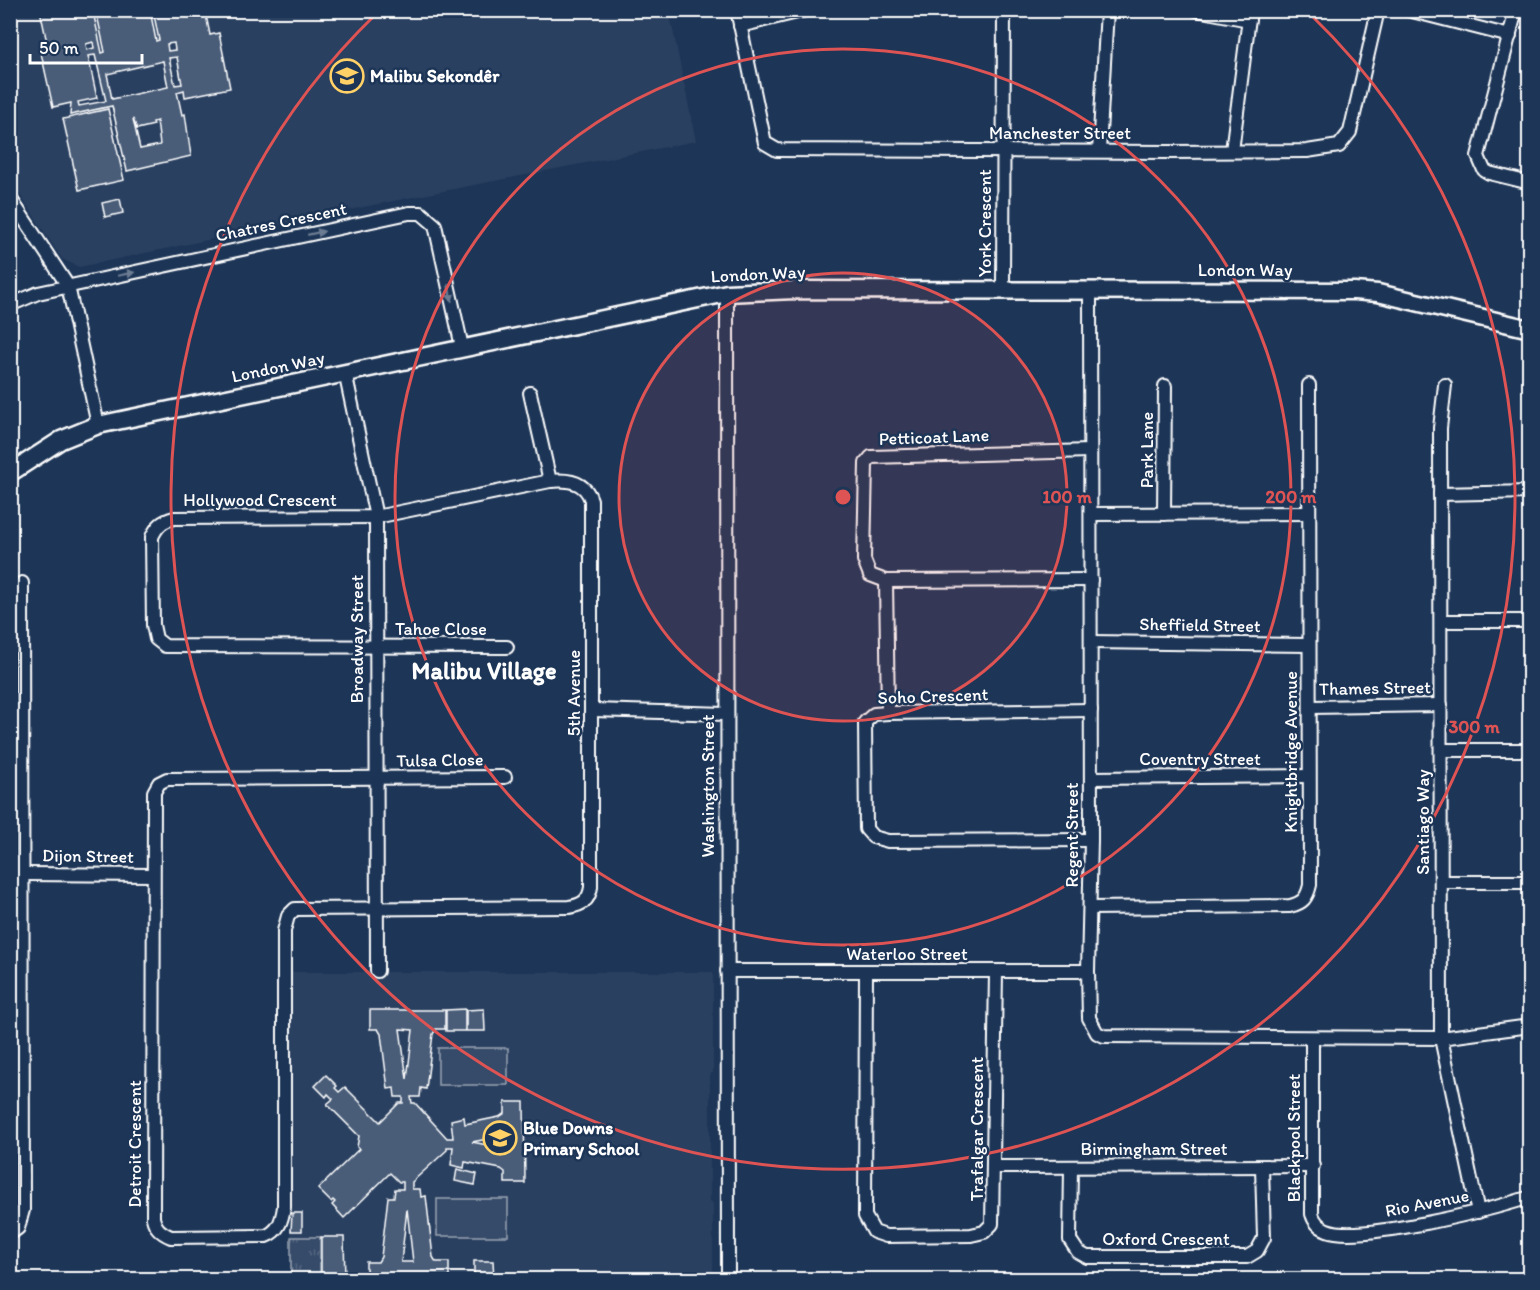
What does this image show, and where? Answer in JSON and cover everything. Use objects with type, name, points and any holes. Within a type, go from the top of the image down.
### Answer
[{"type":"street","points":[[737,10],[740,26],[806,10]]},
{"type":"street","name":"York Crescent","points":[[1003,291],[1004,10]]},
{"type":"street","points":[[1099,151],[1107,10]]},
{"type":"street","points":[[1197,10],[1250,15],[1232,151]]},
{"type":"street","name":"Manchester Street","points":[[740,26],[765,143],[782,151],[1330,149],[1343,142],[1350,132],[1378,10]]},
{"type":"street","points":[[1408,10],[1510,36]]},
{"type":"street","points":[[1516,10],[1478,156],[1484,170],[1530,183]]},
{"type":"street","points":[[10,198],[68,286],[98,425]]},
{"type":"street","name":"Chatres Crescent","points":[[10,305],[32,294],[409,213],[421,213],[435,225],[462,347]]},
{"type":"street","name":"London Way","points":[[10,473],[61,440],[98,425],[727,293],[795,290],[1248,289],[1378,293],[1530,329]]},
{"type":"street","name":"Regent Street","points":[[1090,290],[1091,840],[1088,971],[1089,1017],[1097,1033],[1104,1036],[1441,1038],[1530,1026]]},
{"type":"street","name":"Washington Street","points":[[727,293],[728,1280]]},
{"type":"street","name":"Broadway Street","points":[[345,372],[376,517],[375,909],[377,971]]},
{"type":"street","name":"Santiago Way","points":[[1445,384],[1440,428],[1441,1038],[1478,1212]]},
{"type":"street","name":"Knightbridge Avenue","points":[[1090,908],[1299,904],[1308,895],[1310,885],[1309,385]]},
{"type":"street","name":"Park Lane","points":[[1164,514],[1165,386]]},
{"type":"street","points":[[530,393],[550,481]]},
{"type":"street","name":"Petticoat Lane","points":[[886,581],[870,575],[864,560],[866,463],[871,457],[1090,451]]},
{"type":"street","name":"5th Avenue","points":[[375,909],[568,907],[584,903],[591,887],[592,710],[591,500],[588,490],[566,480],[550,481],[376,517]]},
{"type":"street","points":[[1440,494],[1530,492]]},
{"type":"street","points":[[1091,514],[1309,513]]},
{"type":"street","name":"Hollywood Crescent","points":[[375,647],[165,646],[156,639],[153,625],[152,537],[160,524],[174,518],[376,517]]},
{"type":"street","points":[[888,712],[886,581],[1091,580]]},
{"type":"street","points":[[10,1234],[18,1228],[23,1210],[16,1026],[24,874],[16,783],[22,583]]},
{"type":"street","points":[[1441,621],[1530,621]]},
{"type":"street","name":"Sheffield Street","points":[[1091,642],[1308,645]]},
{"type":"street","name":"Tahoe Close","points":[[375,647],[507,647]]},
{"type":"street","name":"Thames Street","points":[[1310,706],[1442,705]]},
{"type":"street","points":[[592,710],[726,714]]},
{"type":"street","name":"Soho Crescent","points":[[1091,710],[888,712],[874,714],[865,722],[866,829],[873,837],[888,841],[1091,840]]},
{"type":"street","points":[[1441,750],[1530,750]]},
{"type":"street","name":"Coventry Street","points":[[1091,778],[1309,776]]},
{"type":"street","name":"Tulsa Close","points":[[376,779],[505,777]]},
{"type":"street","name":"Detroit Crescent","points":[[375,909],[295,909],[285,924],[284,1207],[279,1226],[266,1236],[171,1237],[158,1229],[153,1218],[152,875],[154,792],[163,781],[376,779]]},
{"type":"street","name":"Dijon Street","points":[[24,874],[152,875]]},
{"type":"street","points":[[1441,882],[1530,882]]},
{"type":"street","name":"Waterloo Street","points":[[727,971],[996,973],[1088,971]]},
{"type":"street","name":"Trafalgar Crescent","points":[[866,972],[865,1216],[870,1227],[886,1236],[971,1235],[984,1232],[994,1219],[996,973]]},
{"type":"street","name":"Blackpool Street","points":[[1312,1038],[1312,1214],[1318,1224],[1329,1231]]},
{"type":"street","name":"Birmingham Street","points":[[994,1167],[1313,1166]]},
{"type":"street","name":"Oxford Crescent","points":[[1071,1167],[1070,1240],[1078,1252],[1087,1257],[1246,1257],[1257,1251],[1264,1238],[1262,1167]]},
{"type":"street","name":"Rio Avenue","points":[[1329,1231],[1395,1228],[1478,1212],[1530,1197]]},
{"type":"shaded area","name":"Malibu Sekondêr","points":[[10,11],[669,11],[696,141],[378,204],[79,267],[62,259],[11,181]]},
{"type":"shaded area","name":"Blue Downs Primary School","points":[[291,972],[713,972],[710,1202],[713,1203],[713,1279],[291,1279]]},
{"type":"green space","points":[[438,1048],[508,1048],[508,1085],[438,1085]]},
{"type":"green space","points":[[437,1199],[508,1199],[508,1236],[437,1236]]},
{"type":"green space","points":[[291,1237],[320,1237],[320,1279],[291,1279]]},
{"type":"building","points":[[40,10],[150,10],[156,41],[159,40],[153,10],[205,10],[210,35],[219,33],[230,88],[185,97],[184,90],[177,92],[182,115],[185,114],[191,156],[127,171],[112,106],[70,115],[71,103],[53,107],[41,53],[49,52]],"holes":[[[97,15],[105,52],[102,53],[94,16]],[[93,42],[94,48],[87,50],[86,44]],[[174,43],[175,50],[168,51],[167,44]],[[95,55],[106,101],[79,106],[78,102],[97,98],[88,56]],[[177,57],[182,84],[175,85],[169,58]],[[163,61],[168,87],[112,99],[107,74]],[[133,119],[137,129],[154,125],[153,122],[157,121],[160,145],[140,149]]]},
{"type":"building","points":[[108,109],[124,180],[79,190],[63,119]]},
{"type":"building","points":[[120,199],[123,213],[105,217],[102,203]]},
{"type":"building","points":[[465,1009],[465,1031],[446,1031],[446,1010]]},
{"type":"building","points":[[484,1009],[485,1031],[466,1031],[466,1010]]},
{"type":"building","points":[[370,1010],[445,1010],[445,1029],[436,1029],[433,1034],[426,1089],[421,1088],[420,1097],[411,1097],[412,1103],[415,1103],[447,1138],[453,1138],[451,1120],[464,1117],[465,1124],[499,1117],[505,1113],[505,1102],[524,1102],[525,1183],[505,1183],[505,1172],[501,1169],[465,1162],[464,1168],[451,1165],[453,1147],[447,1147],[447,1150],[412,1182],[412,1189],[420,1189],[421,1197],[426,1196],[433,1257],[436,1262],[449,1262],[449,1280],[366,1280],[366,1262],[378,1262],[381,1257],[388,1197],[394,1197],[395,1189],[403,1189],[403,1182],[399,1182],[390,1173],[344,1218],[332,1205],[335,1202],[333,1200],[331,1202],[318,1189],[359,1149],[357,1147],[359,1136],[327,1104],[333,1099],[328,1094],[326,1097],[315,1086],[326,1075],[337,1086],[335,1088],[339,1092],[345,1087],[380,1122],[399,1103],[403,1103],[403,1097],[395,1097],[394,1088],[388,1089],[381,1034],[378,1029],[370,1029]],"holes":[[[400,1029],[413,1030],[407,1079]],[[503,1136],[503,1148],[472,1142]],[[407,1209],[413,1262],[401,1262]]]},
{"type":"building","points":[[457,1169],[477,1174],[475,1185],[455,1181]]},
{"type":"building","points":[[292,1213],[302,1213],[302,1231],[291,1231]]},
{"type":"building","points":[[321,1237],[344,1237],[345,1280],[321,1280]]},
{"type":"building","points":[[474,1261],[493,1261],[494,1280],[474,1280]]},
{"type":"place","name":"Malibu Sekondêr","points":[[347,76]]},
{"type":"place","name":"Blue Downs Primary School","points":[[500,1138]]},
{"type":"district","name":"Malibu Village","points":[[484,671]]}]
